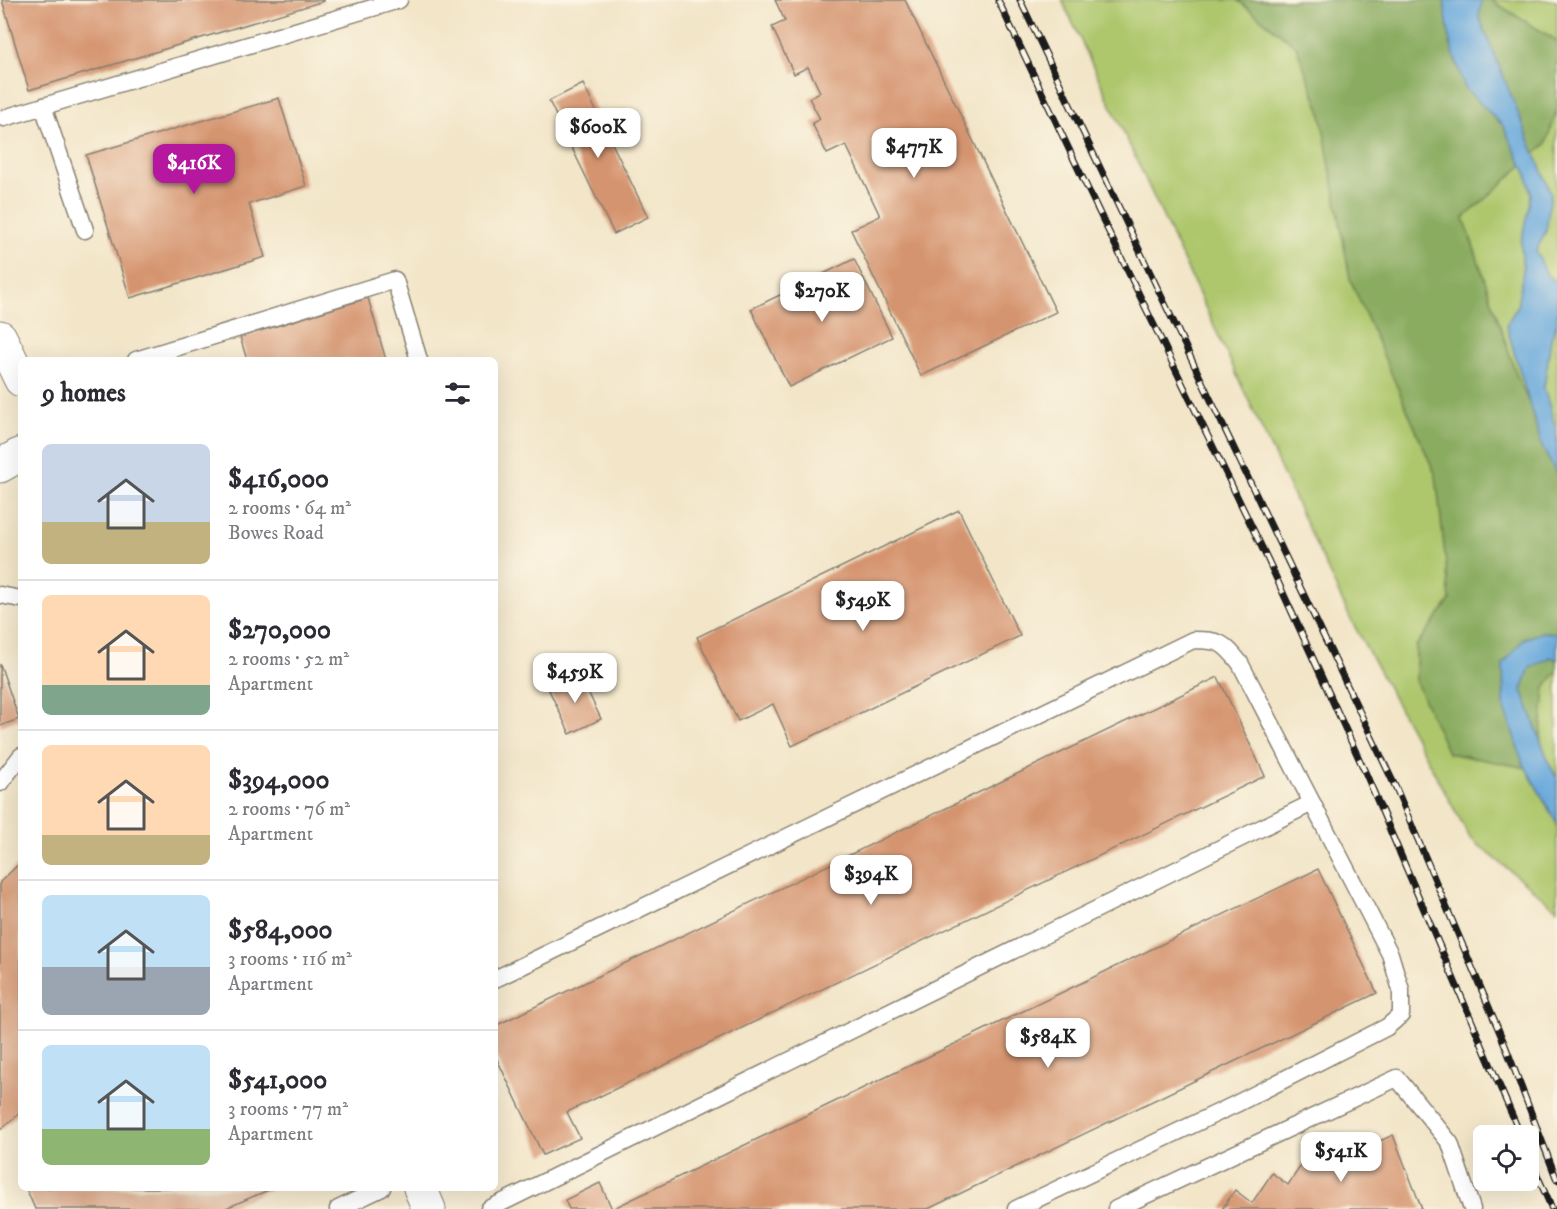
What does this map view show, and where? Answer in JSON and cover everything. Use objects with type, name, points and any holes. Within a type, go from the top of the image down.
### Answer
[{"type":"street","points":[[0,337],[18,374]]},
{"type":"street","points":[[0,466],[18,455]]},
{"type":"street","points":[[421,1191],[429,1209]]},
{"type":"lane","points":[[1,113],[43,106],[399,0]]},
{"type":"lane","points":[[43,106],[85,230]]},
{"type":"lane","points":[[159,356],[395,280],[418,357]]},
{"type":"lane","points":[[0,595],[18,598]]},
{"type":"lane","points":[[498,978],[1193,640],[1212,640],[1227,648],[1240,663],[1390,954],[1401,990],[1401,1015],[1387,1027],[1236,1104],[1016,1209]]},
{"type":"lane","points":[[0,783],[18,760]]},
{"type":"lane","points":[[489,1209],[1312,803]]},
{"type":"lane","points":[[1116,1209],[1398,1078],[1449,1143],[1472,1209]]},
{"type":"lane","points":[[338,1209],[376,1191]]},
{"type":"green space","points":[[1062,0],[1557,0],[1557,909],[1470,838],[1350,618]]},
{"type":"green space","points":[[1237,0],[1491,0],[1557,41],[1557,109],[1546,144],[1464,218],[1518,379],[1557,462],[1557,671],[1545,687],[1538,770],[1448,753],[1416,682],[1416,646],[1450,600],[1436,476],[1350,279],[1320,110],[1296,46]]},
{"type":"water","points":[[1444,0],[1482,0],[1479,17],[1551,193],[1546,231],[1536,251],[1547,275],[1557,282],[1557,322],[1551,339],[1544,388],[1557,432],[1557,475],[1543,449],[1506,325],[1517,307],[1523,271],[1521,243],[1531,195],[1527,175],[1503,126],[1465,88],[1450,43]]},
{"type":"water","points":[[1542,632],[1557,633],[1557,660],[1551,657],[1530,668],[1522,690],[1557,778],[1557,824],[1522,761],[1504,705],[1503,664],[1524,639]]},
{"type":"building","points":[[2,0],[324,0],[324,1],[29,90]]},
{"type":"building","points":[[775,0],[905,0],[1056,312],[921,376],[851,230],[880,216],[846,145],[827,154],[812,123],[820,119],[809,98],[820,92],[808,67],[794,74],[772,27],[785,21]]},
{"type":"building","points":[[583,84],[648,217],[614,234],[549,101]]},
{"type":"building","points":[[279,98],[306,186],[249,204],[265,257],[130,298],[86,155]]},
{"type":"building","points":[[854,259],[892,337],[789,387],[751,309]]},
{"type":"building","points":[[368,298],[385,357],[246,357],[240,337]]},
{"type":"building","points":[[959,510],[1020,636],[792,746],[773,704],[738,721],[697,637]]},
{"type":"building","points":[[0,664],[18,719],[0,726]]},
{"type":"building","points":[[580,675],[601,719],[570,734],[549,690]]},
{"type":"building","points":[[1218,677],[1265,776],[567,1112],[580,1138],[543,1155],[498,1061],[498,1025]]},
{"type":"building","points":[[18,865],[18,1115],[0,1130],[0,882]]},
{"type":"building","points":[[1318,869],[1377,993],[928,1209],[612,1209]]},
{"type":"building","points":[[1393,1135],[1422,1209],[1222,1209],[1235,1190],[1252,1203],[1272,1173],[1288,1185],[1308,1155],[1325,1167],[1345,1138],[1362,1149]]},
{"type":"building","points":[[600,1183],[612,1209],[569,1209],[565,1200]]},
{"type":"building","points":[[27,1191],[266,1191],[224,1209],[35,1209]]},
{"type":"railway","points":[[998,0],[1268,560],[1366,774],[1516,1125]]},
{"type":"railway","points":[[1020,0],[1396,788],[1505,1045],[1557,1180]]},
{"type":"railway","points":[[1539,1179],[1552,1209]]}]
